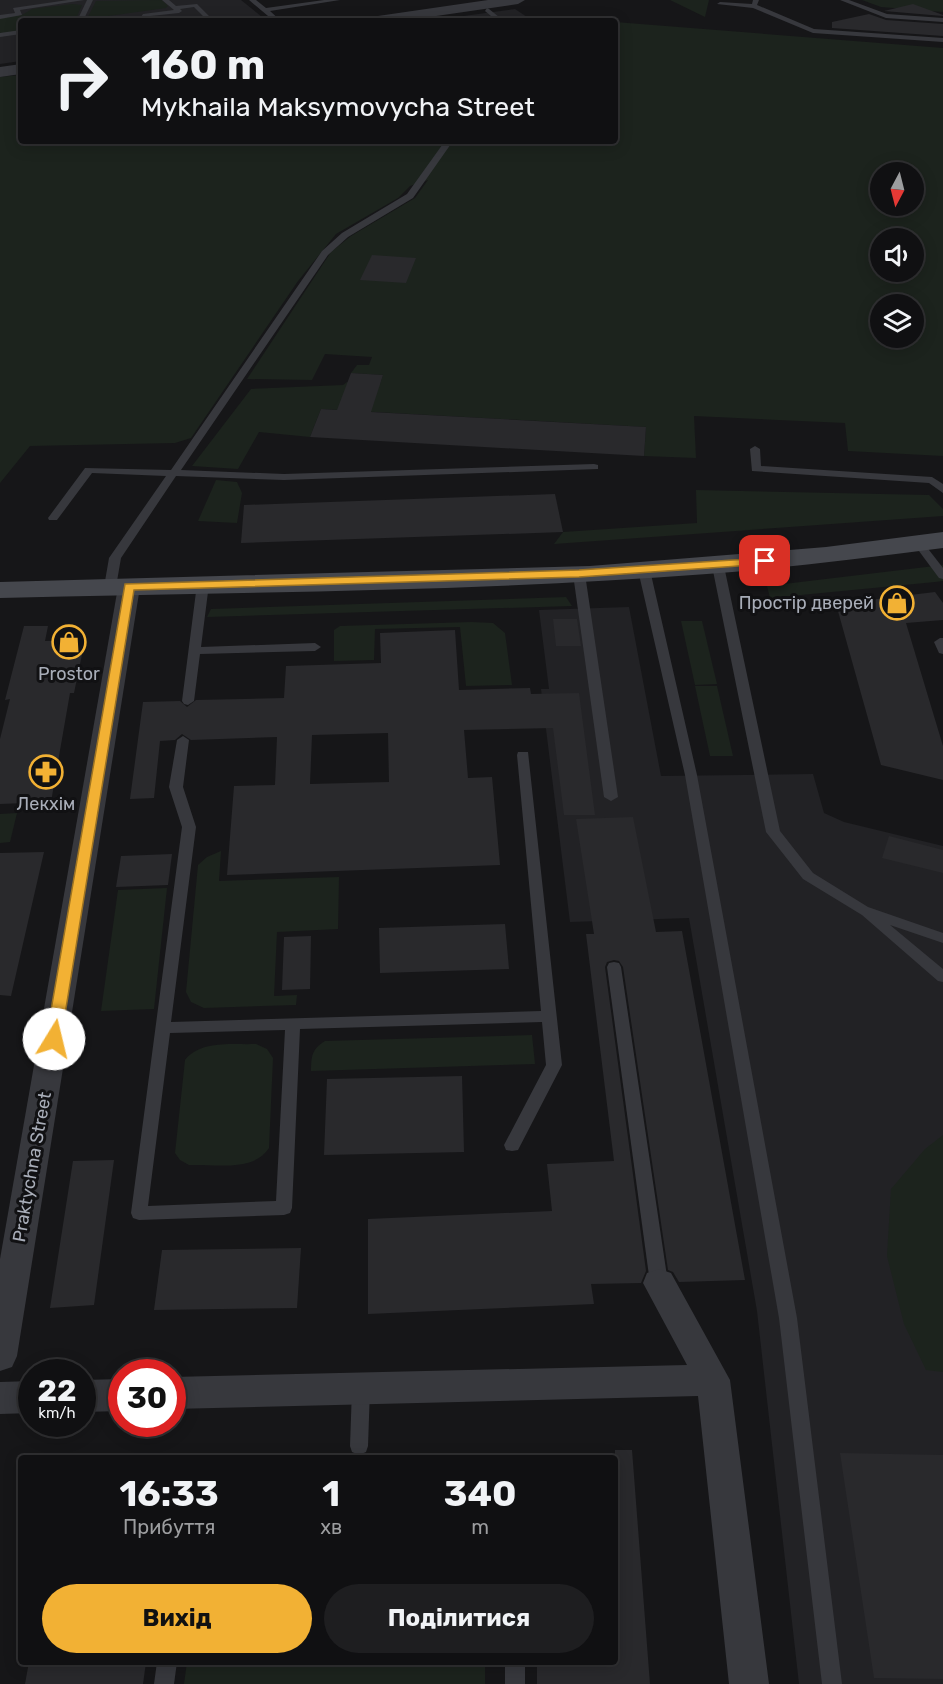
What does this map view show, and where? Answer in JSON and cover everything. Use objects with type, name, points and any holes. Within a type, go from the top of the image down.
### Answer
[{"type":"main road","points":[[0,590],[579,574],[717,566],[930,541]]},
{"type":"street","points":[[392,18],[518,0]]},
{"type":"street","points":[[0,72],[18,69]]},
{"type":"street","name":"Praktychna Street","points":[[0,1356],[120,587]]},
{"type":"street","points":[[659,1283],[713,1380],[749,1684]]},
{"type":"street","points":[[186,1393],[713,1380]]},
{"type":"street","points":[[0,1398],[18,1397]]},
{"type":"lane","points":[[0,17],[20,14],[15,9],[81,0]]},
{"type":"lane","points":[[81,18],[90,0]]},
{"type":"lane","points":[[143,16],[179,11],[165,0]]},
{"type":"lane","points":[[252,0],[274,18]]},
{"type":"lane","points":[[264,10],[337,0]]},
{"type":"lane","points":[[843,0],[886,16],[943,20]]},
{"type":"lane","points":[[720,4],[755,3],[813,31],[943,40]]},
{"type":"lane","points":[[175,8],[195,5],[208,18]]},
{"type":"lane","points":[[487,10],[497,18]]},
{"type":"lane","points":[[0,35],[18,34]]},
{"type":"lane","points":[[120,587],[115,558],[325,253],[345,235],[410,196],[447,144]]},
{"type":"lane","points":[[755,449],[756,469],[938,480],[943,490]]},
{"type":"lane","points":[[52,518],[89,470],[285,477],[594,467]]},
{"type":"lane","points":[[930,541],[943,576]]},
{"type":"lane","points":[[717,566],[773,832],[808,876],[864,910],[941,977]]},
{"type":"lane","points":[[644,570],[691,775],[788,1318],[832,1684]]},
{"type":"lane","points":[[579,574],[611,797]]},
{"type":"lane","points":[[188,701],[203,584]]},
{"type":"lane","points":[[943,642],[940,642],[943,650]]},
{"type":"lane","points":[[194,651],[315,647]]},
{"type":"lane","points":[[183,740],[176,786],[189,827],[139,1213],[284,1208],[293,1024]]},
{"type":"lane","points":[[512,1145],[554,1065],[523,755]]},
{"type":"lane","points":[[864,910],[943,938]]},
{"type":"lane","points":[[614,967],[659,1283]]},
{"type":"lane","points":[[162,1028],[549,1016]]},
{"type":"lane","points":[[359,1446],[361,1389]]},
{"type":"lane","points":[[164,1684],[167,1665]]},
{"type":"lane","points":[[515,1665],[515,1684]]},
{"type":"shaded area","points":[[0,0],[241,0],[263,18],[18,18],[18,61],[0,64]]},
{"type":"shaded area","points":[[162,0],[168,6],[88,18],[96,1]]},
{"type":"shaded area","points":[[670,0],[709,0],[705,17]]},
{"type":"shaded area","points":[[862,0],[943,0],[943,12],[881,7]]},
{"type":"shaded area","points":[[82,5],[76,18],[18,18],[18,31],[0,33],[0,18],[22,15],[32,9]]},
{"type":"shaded area","points":[[515,9],[528,18],[458,18],[456,17]]},
{"type":"shaded area","points":[[618,22],[943,48],[943,456],[848,451],[845,423],[694,416],[696,458],[644,456],[646,427],[321,409],[310,437],[259,432],[238,469],[192,466],[251,389],[343,385],[347,382],[380,384],[383,375],[351,373],[357,365],[369,365],[372,357],[325,354],[312,380],[247,379],[331,252],[351,236],[415,198],[428,180],[410,186],[398,198],[336,234],[298,281],[191,438],[175,443],[30,446],[0,483],[0,77],[18,75],[18,144],[618,144]]},
{"type":"shaded area","points":[[216,480],[237,482],[242,493],[237,523],[198,521]]},
{"type":"shaded area","points":[[696,490],[929,495],[943,509],[943,516],[554,544],[563,532],[697,523]]},
{"type":"shaded area","points":[[943,565],[943,581],[935,582],[770,598],[767,586]]},
{"type":"shaded area","points":[[566,597],[572,606],[207,617],[211,609]]},
{"type":"shaded area","points":[[629,607],[661,776],[813,774],[824,813],[844,822],[943,846],[943,1684],[799,1684],[757,1311],[689,918],[570,922],[541,689],[549,689],[539,610]]},
{"type":"shaded area","points":[[681,621],[702,621],[717,684],[695,685]]},
{"type":"shaded area","points":[[493,623],[505,633],[512,685],[466,686],[460,627],[375,629],[374,660],[334,661],[334,630],[340,626]]},
{"type":"shaded area","points":[[695,686],[717,686],[733,756],[710,756]]},
{"type":"shaded area","points":[[17,813],[10,842],[0,843],[0,814]]},
{"type":"shaded area","points":[[221,851],[219,881],[339,877],[338,929],[277,932],[274,996],[297,995],[296,1005],[204,1008],[191,1002],[186,992],[198,865],[207,857]]},
{"type":"shaded area","points":[[167,888],[154,1009],[101,1011],[118,890]]},
{"type":"shaded area","points":[[532,1035],[535,1064],[311,1071],[313,1053],[325,1041]]},
{"type":"shaded area","points":[[256,1044],[267,1049],[273,1058],[269,1148],[262,1156],[244,1164],[189,1165],[180,1160],[175,1153],[185,1060],[199,1049],[208,1046]]},
{"type":"shaded area","points":[[943,1135],[943,1372],[926,1370],[904,1324],[887,1256],[891,1189],[925,1149]]},
{"type":"shaded area","points":[[187,1665],[485,1665],[485,1684],[184,1684]]},
{"type":"building","points":[[913,4],[943,15],[943,16],[884,11]]},
{"type":"building","points":[[869,14],[886,20],[943,24],[943,36],[832,28],[832,22]]},
{"type":"building","points":[[372,255],[416,258],[406,283],[360,280]]},
{"type":"building","points":[[351,373],[383,375],[371,412],[646,427],[644,456],[310,437],[321,409],[337,410]]},
{"type":"building","points":[[555,494],[563,532],[241,543],[244,505]]},
{"type":"building","points":[[935,592],[943,603],[943,620],[906,623],[943,746],[943,780],[881,765],[836,604]]},
{"type":"building","points":[[553,619],[577,619],[581,646],[556,646]]},
{"type":"building","points":[[24,626],[48,626],[45,641],[85,640],[74,693],[70,693],[51,802],[0,804],[0,739],[10,699],[5,700]]},
{"type":"building","points":[[455,630],[459,690],[530,688],[531,694],[579,693],[595,815],[564,815],[553,728],[464,730],[468,778],[492,777],[500,865],[227,875],[234,786],[275,785],[277,737],[191,740],[182,734],[175,740],[160,741],[154,798],[130,799],[143,702],[180,701],[187,707],[196,700],[284,698],[286,666],[381,663],[380,633]],"holes":[[[388,733],[389,782],[310,784],[312,735]]]},
{"type":"building","points":[[633,817],[656,932],[682,931],[745,1280],[679,1282],[673,1272],[668,1270],[623,967],[619,961],[614,960],[607,962],[605,967],[646,1271],[641,1283],[591,1284],[594,1304],[368,1314],[368,1219],[552,1211],[547,1164],[614,1161],[586,934],[594,934],[576,819]]},
{"type":"building","points":[[889,836],[943,850],[943,873],[882,858]]},
{"type":"building","points":[[44,852],[11,996],[0,995],[0,853]]},
{"type":"building","points":[[172,854],[168,885],[116,887],[121,856]]},
{"type":"building","points":[[505,924],[509,969],[380,973],[379,928]]},
{"type":"building","points":[[311,936],[310,989],[282,990],[284,937]]},
{"type":"building","points":[[462,1076],[464,1152],[324,1155],[327,1079]]},
{"type":"building","points":[[114,1160],[94,1305],[50,1308],[73,1161]]},
{"type":"building","points":[[301,1248],[297,1308],[154,1310],[162,1250]]},
{"type":"building","points":[[615,1450],[632,1450],[650,1684],[537,1684],[537,1665],[618,1665],[618,1455],[615,1455]]},
{"type":"building","points":[[840,1453],[943,1455],[943,1679],[874,1678]]},
{"type":"building","points":[[28,1665],[146,1665],[143,1684],[25,1684]]},
{"type":"place","name":"Простір дверей","points":[[897,603]]},
{"type":"place","name":"Prostor","points":[[69,642]]},
{"type":"place","name":"Лекхім","points":[[46,772]]},
{"type":"route","points":[[54,1039],[129,587],[579,574],[765,561]]}]
